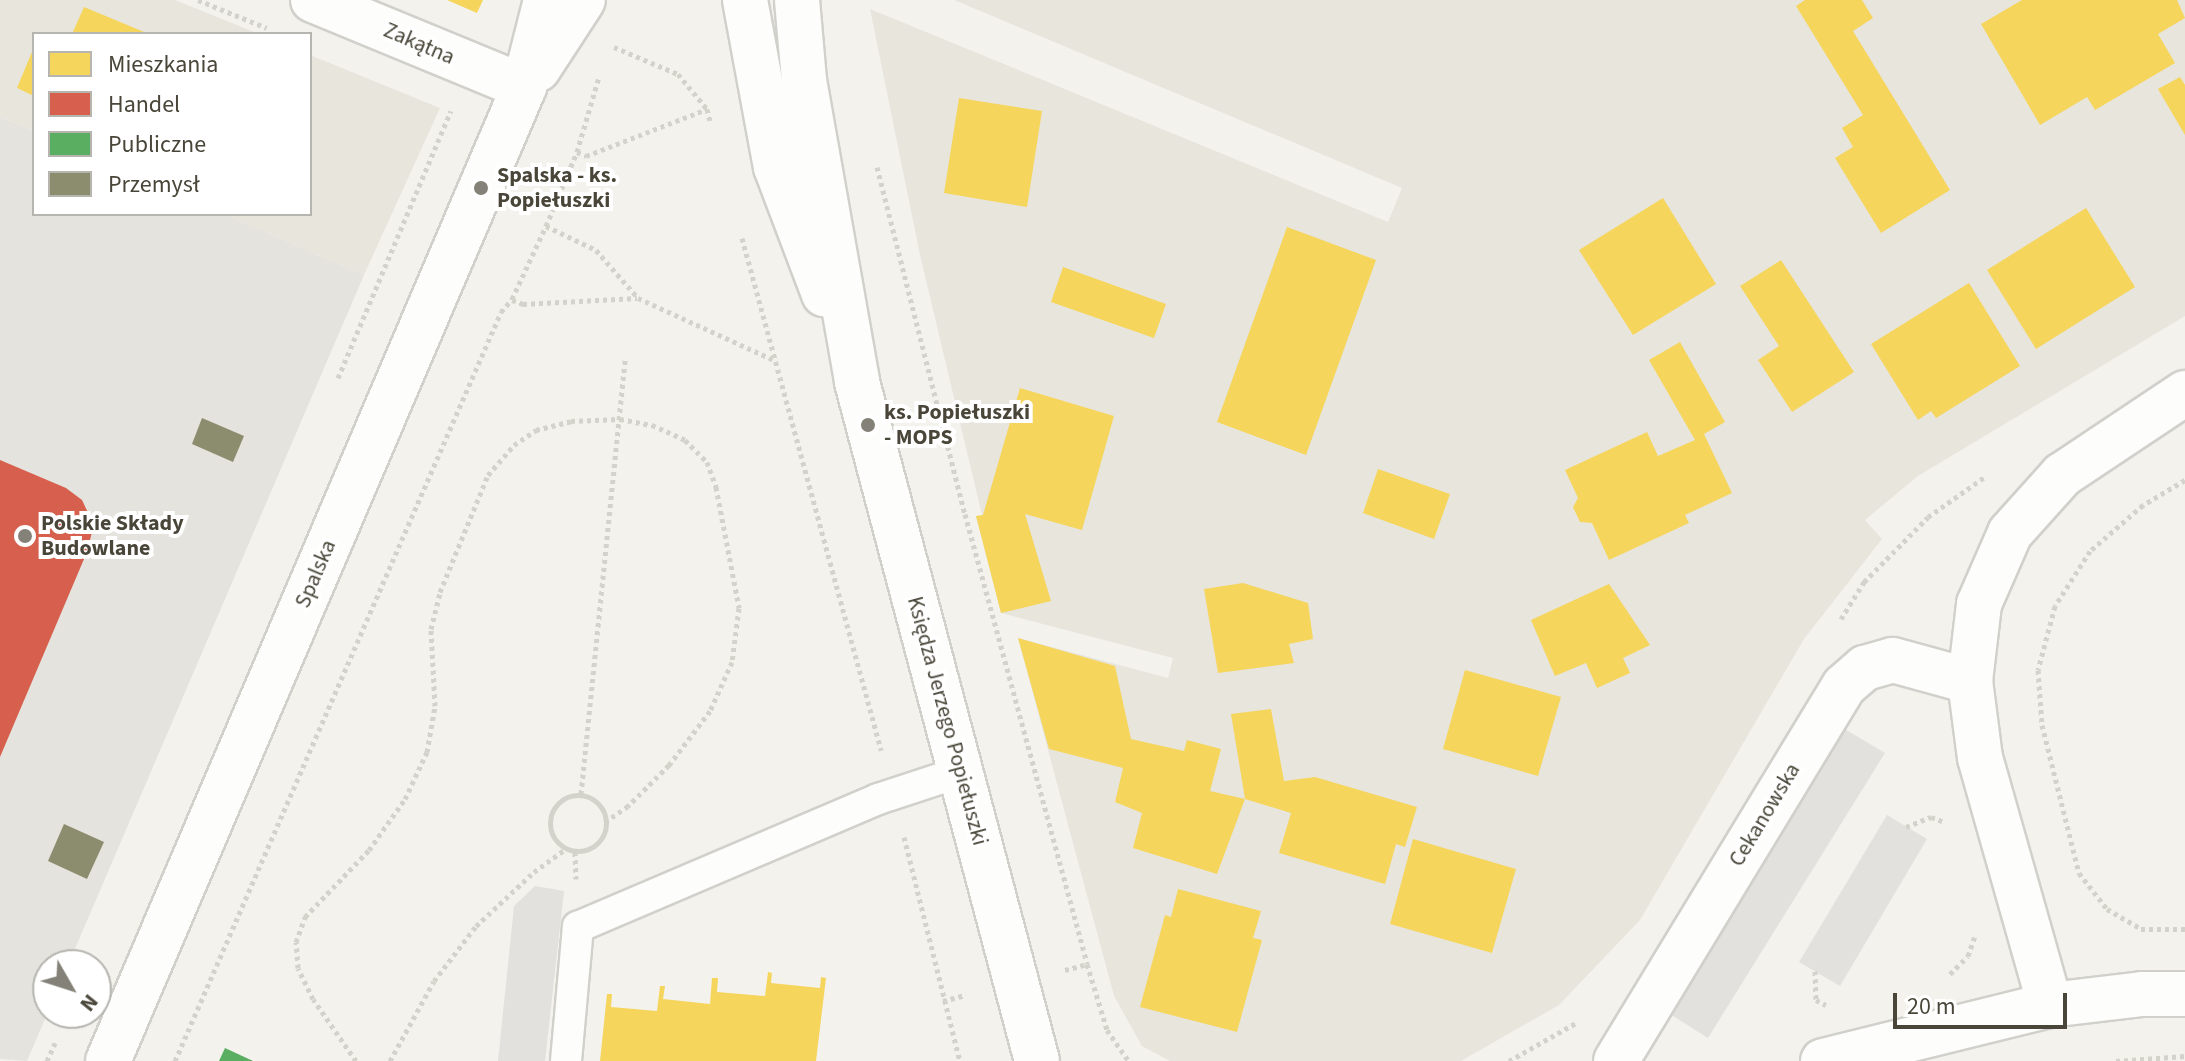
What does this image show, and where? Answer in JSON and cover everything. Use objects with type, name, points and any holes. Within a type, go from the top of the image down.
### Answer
[{"type":"street","name":"Zakątna","points":[[313,0],[524,87]]},
{"type":"street","name":"Spalska","points":[[108,1061],[524,87],[546,0]]},
{"type":"street","name":"Spalska","points":[[524,87],[568,28],[583,0]]},
{"type":"street","name":"Księdza Jerzego Popiełuszki","points":[[745,0],[776,167],[857,382]]},
{"type":"street","name":"Księdza Jerzego Popiełuszki","points":[[797,0],[804,80],[857,382],[1037,1061]]},
{"type":"street","points":[[2050,1005],[1980,758],[1970,681],[1979,604],[2010,533],[2062,475],[2185,393]]},
{"type":"street","name":"Cekanowska","points":[[1616,1061],[1844,686],[1865,668],[1893,660],[1970,681]]},
{"type":"street","points":[[1823,1061],[2050,1005],[2142,994],[2185,994]]},
{"type":"lane","points":[[566,1061],[578,927],[893,794],[960,772]]},
{"type":"path","points":[[198,0],[275,32]]},
{"type":"path","points":[[605,58],[609,45],[678,74],[707,109],[711,123]]},
{"type":"path","points":[[175,1061],[495,327],[512,299],[546,226],[577,152],[601,71]]},
{"type":"path","points":[[577,152],[586,156],[707,109]]},
{"type":"path","points":[[875,159],[965,514],[1087,964],[1107,1030],[1129,1061]]},
{"type":"path","points":[[739,224],[893,794],[960,1061]]},
{"type":"path","points":[[546,226],[596,250],[638,298],[777,361]]},
{"type":"path","points":[[512,299],[523,304],[638,298]]},
{"type":"path","points":[[581,794],[625,359]]},
{"type":"path","points":[[356,1061],[313,999],[298,968],[296,942],[305,917],[369,850],[405,799],[427,752],[435,706],[431,629],[440,592],[488,475],[514,445],[536,430],[571,421],[620,419],[652,425],[685,440],[707,462],[716,487],[739,608],[732,662],[710,711],[669,765],[628,806],[605,822]]},
{"type":"path","points":[[2185,480],[2143,505],[2090,551],[2055,606],[2038,670],[2042,725],[2079,873],[2107,909],[2141,929],[2185,929]]},
{"type":"path","points":[[581,794],[595,800],[605,812],[605,822],[602,841],[589,849],[575,852],[566,849],[551,835],[549,820],[554,806],[567,797],[581,794]]},
{"type":"path","points":[[1906,827],[1931,817],[1944,822]]},
{"type":"path","points":[[390,1061],[434,981],[476,926],[534,872],[566,849]]},
{"type":"path","points":[[1947,978],[1968,956],[1979,926]]},
{"type":"path","points":[[1815,971],[1816,1000],[1840,1011]]},
{"type":"path","points":[[2116,1061],[2185,1056]]},
{"type":"shaded area","points":[[0,0],[175,0],[254,32],[32,32],[32,130],[0,117]]},
{"type":"shaded area","points":[[954,0],[2185,0],[2185,316],[1918,476],[1865,520],[1882,539],[1804,639],[1640,920],[1559,1005],[1461,1061],[1170,1061],[1142,1046],[1114,996],[1018,638],[1168,678],[1173,658],[1001,613],[976,516],[982,515],[920,255],[870,9],[1388,222],[1402,188]]},
{"type":"shaded area","points":[[312,56],[440,108],[364,275],[229,216],[312,216]]},
{"type":"shaded area","points":[[0,117],[32,130],[32,216],[229,216],[364,275],[75,949],[32,949],[32,1029],[41,1029],[27,1061],[0,1059]]},
{"type":"shaded area","points":[[1843,728],[1885,753],[1708,1038],[1667,1012]]},
{"type":"shaded area","points":[[1887,815],[1927,839],[1840,986],[1799,962]]},
{"type":"shaded area","points":[[535,886],[564,891],[545,1061],[498,1061],[514,906]]},
{"type":"building: Mieszkania","points":[[447,0],[483,0],[477,13]]},
{"type":"building: Mieszkania","points":[[1805,0],[1862,0],[1873,18],[1853,31],[1950,190],[1881,233],[1835,158],[1853,147],[1842,128],[1863,115],[1796,6]]},
{"type":"building: Mieszkania","points":[[2022,0],[2177,0],[2185,18],[2158,34],[2175,63],[2095,110],[2087,97],[2040,125],[1981,24]]},
{"type":"building: Mieszkania","points":[[84,7],[144,32],[73,32]]},
{"type":"building: Mieszkania","points":[[32,52],[32,95],[17,88]]},
{"type":"building: Mieszkania","points":[[2180,77],[2185,85],[2185,135],[2158,89]]},
{"type":"building: Mieszkania","points":[[959,98],[1042,111],[1027,207],[944,193]]},
{"type":"building: Mieszkania","points":[[1663,198],[1716,284],[1633,335],[1579,250]]},
{"type":"building: Mieszkania","points":[[2086,208],[2135,287],[2036,349],[1987,270]]},
{"type":"building: Mieszkania","points":[[1287,227],[1376,260],[1306,455],[1217,422]]},
{"type":"building: Mieszkania","points":[[1781,260],[1854,372],[1792,412],[1758,360],[1779,346],[1740,286]]},
{"type":"building: Mieszkania","points":[[1063,267],[1166,304],[1154,338],[1051,302]]},
{"type":"building: Mieszkania","points":[[1969,283],[2020,366],[1936,418],[1931,411],[1918,420],[1871,344]]},
{"type":"building: Mieszkania","points":[[1680,342],[1725,422],[1704,434],[1732,493],[1685,515],[1689,523],[1609,560],[1592,523],[1580,522],[1573,507],[1578,498],[1565,470],[1647,432],[1658,456],[1695,440],[1649,360]]},
{"type":"building: Mieszkania","points":[[1020,388],[1114,416],[1082,530],[1025,514],[1051,601],[1001,613],[976,516],[983,515]]},
{"type":"building: Mieszkania","points":[[1378,469],[1450,494],[1434,539],[1363,513]]},
{"type":"building: Mieszkania","points":[[1243,583],[1308,603],[1313,639],[1289,644],[1294,663],[1218,673],[1204,589]]},
{"type":"building: Mieszkania","points":[[1609,584],[1650,645],[1623,658],[1630,673],[1597,688],[1586,663],[1555,676],[1531,620]]},
{"type":"building: Mieszkania","points":[[1018,638],[1115,666],[1131,739],[1184,751],[1187,740],[1221,749],[1210,791],[1245,799],[1217,874],[1133,848],[1142,813],[1115,802],[1123,768],[1049,749]]},
{"type":"building: Mieszkania","points":[[1465,670],[1561,697],[1538,776],[1443,749]]},
{"type":"building: Mieszkania","points":[[1271,709],[1284,781],[1315,777],[1417,807],[1405,847],[1396,844],[1385,884],[1279,853],[1291,813],[1245,799],[1231,714]]},
{"type":"building: Mieszkania","points":[[1413,839],[1516,869],[1492,953],[1390,924]]},
{"type":"building: Mieszkania","points":[[1178,889],[1261,911],[1253,938],[1262,940],[1237,1032],[1140,1007],[1165,915],[1171,917]]},
{"type":"building: Mieszkania","points":[[768,972],[772,973],[771,983],[820,988],[821,977],[826,978],[816,1061],[600,1061],[607,994],[612,994],[611,1007],[657,1011],[660,986],[665,986],[663,999],[710,1004],[712,978],[718,978],[717,992],[765,996]]},
{"type":"building: Handel","points":[[0,460],[66,488],[82,500],[90,517],[92,532],[87,552],[0,757]]},
{"type":"building: Publiczne","points":[[225,1048],[253,1061],[219,1061]]},
{"type":"building: Przemysł","points":[[202,418],[244,436],[233,462],[192,444]]},
{"type":"building: Przemysł","points":[[64,824],[104,842],[87,879],[48,861]]},
{"type":"place","name":"Spalska - ks. Popiełuszki","points":[[481,188]]},
{"type":"place","name":"ks. Popiełuszki - MOPS","points":[[868,425]]},
{"type":"place","name":"Polskie Składy Budowlane","points":[[25,536]]}]
